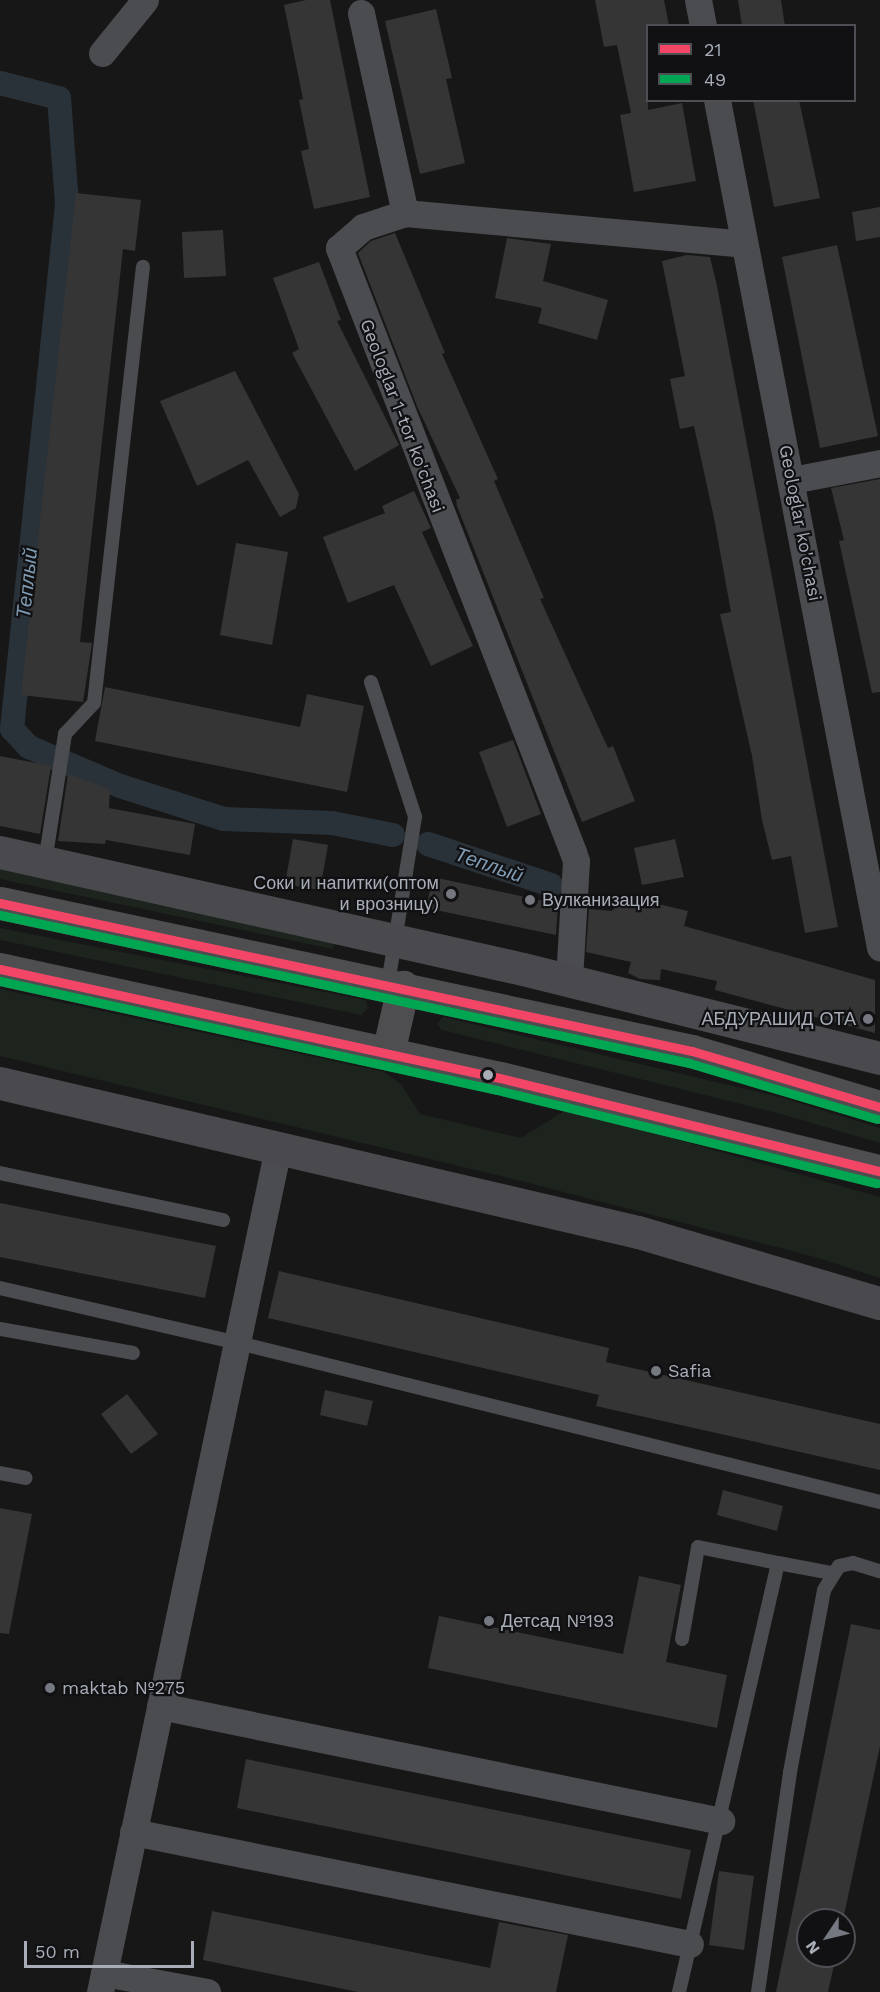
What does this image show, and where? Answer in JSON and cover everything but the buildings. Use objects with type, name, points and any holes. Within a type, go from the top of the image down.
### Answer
[{"type":"highway","points":[[0,903],[395,985],[692,1051],[880,1107]]},
{"type":"highway","points":[[0,969],[388,1053],[877,1173]]},
{"type":"highway","points":[[388,1053],[395,985]]},
{"type":"street","points":[[102,53],[145,0]]},
{"type":"street","points":[[698,0],[703,24]]},
{"type":"street","points":[[361,13],[405,213]]},
{"type":"street","name":"Geologlar ko'chasi","points":[[717,102],[880,946]]},
{"type":"street","name":"Geologlar 1-tor ko'chasi","points":[[569,979],[576,861],[339,248],[363,227],[405,213],[744,244]]},
{"type":"street","points":[[792,480],[880,464]]},
{"type":"street","points":[[0,852],[569,979],[880,1058]]},
{"type":"street","points":[[0,1083],[638,1232],[880,1303]]},
{"type":"street","points":[[207,1992],[102,1982],[239,1343],[278,1148]]},
{"type":"street","points":[[160,1706],[721,1821]]},
{"type":"street","points":[[133,1832],[690,1944]]},
{"type":"lane","points":[[45,862],[65,734],[94,703],[143,267]]},
{"type":"lane","points":[[371,682],[415,817],[396,940],[395,985]]},
{"type":"lane","points":[[0,1173],[224,1220]]},
{"type":"lane","points":[[0,1288],[239,1343],[880,1502]]},
{"type":"lane","points":[[0,1329],[133,1353]]},
{"type":"lane","points":[[0,1473],[26,1478]]},
{"type":"lane","points":[[681,1639],[698,1547],[832,1573],[853,1563],[880,1570]]},
{"type":"lane","points":[[679,1992],[721,1821],[778,1563]]},
{"type":"lane","points":[[758,1992],[790,1772],[824,1590],[832,1573]]},
{"type":"shaded area","points":[[0,867],[336,936],[333,949],[0,879]]},
{"type":"shaded area","points":[[0,928],[365,1000],[368,1008],[361,1015],[0,940]]},
{"type":"shaded area","points":[[0,989],[384,1072],[401,1084],[420,1114],[521,1138],[568,1109],[880,1197],[880,1278],[815,1257],[517,1180],[0,1056]]},
{"type":"shaded area","points":[[443,1017],[783,1098],[880,1128],[880,1143],[781,1114],[442,1030],[437,1024]]},
{"type":"waterway","name":"Теплый","points":[[0,83],[59,98],[67,205],[12,729],[29,747],[120,786],[224,819],[332,823],[393,835]]},
{"type":"waterway","name":"Теплый","points":[[428,844],[551,885]]},
{"type":"transit line","name":"21","points":[[0,903],[692,1051],[880,1107]]},
{"type":"transit line","name":"49","points":[[0,915],[689,1063],[877,1119]]},
{"type":"transit line","name":"21","points":[[0,969],[500,1078],[880,1171]]},
{"type":"transit line","name":"49","points":[[0,981],[497,1090],[877,1183]]},
{"type":"place","name":"Соки и напитки(оптом и врозницу)","points":[[451,894]]},
{"type":"place","name":"Вулканизация","points":[[530,900]]},
{"type":"place","name":"АБДУРАШИД ОТА","points":[[868,1019]]},
{"type":"place","name":"Safia","points":[[656,1371]]},
{"type":"place","name":"Детсад №193","points":[[489,1621]]},
{"type":"place","name":"maktab №275","points":[[50,1688]]}]
